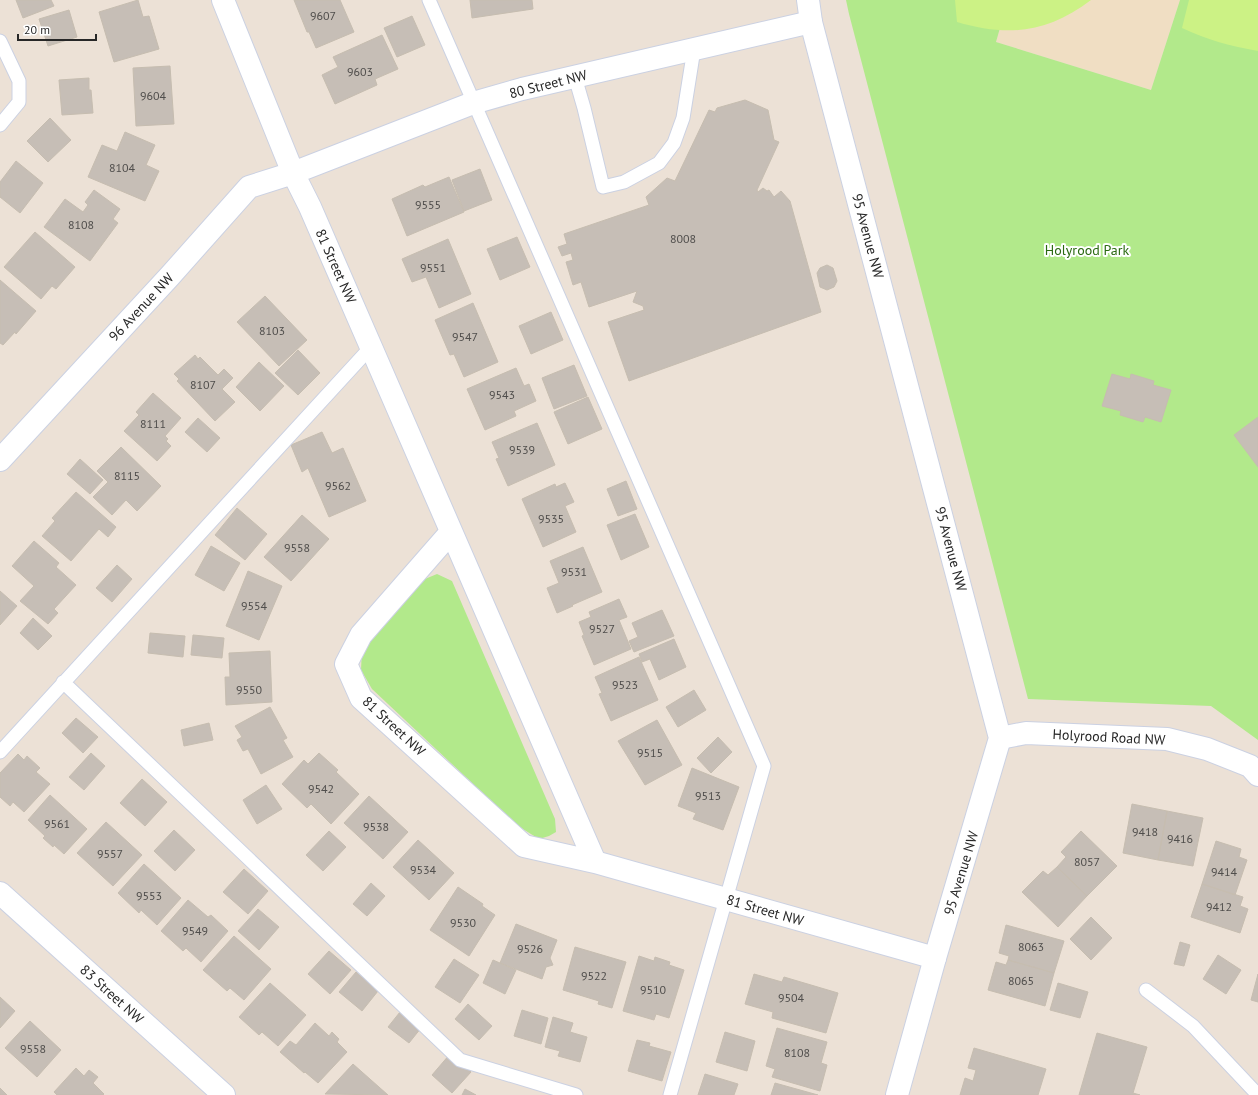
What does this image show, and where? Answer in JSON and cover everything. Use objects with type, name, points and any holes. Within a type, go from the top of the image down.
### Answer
[{"type":"street","name":"81 Street NW","points":[[223,0],[293,173],[310,207],[371,346],[595,862]]},
{"type":"street","name":"95 Avenue NW","points":[[808,0],[811,22],[1000,738],[935,958],[897,1095]]},
{"type":"street","name":"80 Street NW","points":[[293,173],[473,103],[522,89],[811,22]]},
{"type":"street","name":"96 Avenue NW","points":[[0,460],[169,277],[249,187],[293,173]]},
{"type":"street","name":"81 Street NW","points":[[451,532],[361,634],[346,664],[361,698],[524,846],[595,862],[935,958]]},
{"type":"street","name":"Holyrood Road NW","points":[[1000,738],[1026,733],[1167,739],[1206,749],[1250,766],[1258,775]]},
{"type":"street","name":"83 Street NW","points":[[0,894],[224,1095]]},
{"type":"lane","points":[[428,0],[764,766],[670,1095]]},
{"type":"lane","points":[[0,42],[19,81],[19,102],[0,125]]},
{"type":"lane","points":[[575,77],[603,187],[624,182],[659,163],[674,143],[683,118],[694,49]]},
{"type":"lane","points":[[0,752],[371,346]]},
{"type":"lane","points":[[63,682],[460,1060],[576,1095]]},
{"type":"lane","points":[[1146,990],[1193,1026],[1258,1095]]},
{"type":"shaded area","points":[[1008,0],[1180,0],[1151,90],[996,42]]},
{"type":"green space","name":"Holyrood Park","points":[[846,0],[1008,0],[996,42],[1151,90],[1180,0],[1258,0],[1258,740],[1211,706],[1028,699]]},
{"type":"green space","points":[[955,0],[1091,0],[1075,11],[1043,25],[1027,29],[993,30],[957,22]]},
{"type":"green space","points":[[1189,0],[1258,0],[1258,51],[1219,42],[1182,28]]},
{"type":"green space","points":[[437,574],[452,581],[555,819],[556,832],[549,836],[539,839],[518,826],[372,689],[361,670],[362,649],[425,579]]},
{"type":"building","points":[[16,0],[51,0],[54,6],[23,18]]},
{"type":"building","points":[[138,0],[143,17],[149,16],[159,49],[114,62],[99,12]]},
{"type":"building","points":[[294,0],[340,0],[354,32],[316,48],[309,32],[307,32]]},
{"type":"building","points":[[470,0],[532,0],[533,9],[472,18]]},
{"type":"building","points":[[69,10],[77,37],[48,46],[39,19]]},
{"type":"building","points":[[412,16],[425,45],[397,57],[384,28]]},
{"type":"building","points":[[382,35],[398,69],[375,79],[377,85],[335,104],[322,75],[338,67],[333,57]]},
{"type":"building","points":[[170,66],[174,124],[136,126],[133,68]]},
{"type":"building","points":[[89,78],[89,90],[91,90],[93,113],[62,115],[59,80]]},
{"type":"building","points":[[745,100],[768,110],[774,140],[779,142],[757,190],[758,192],[763,188],[767,191],[769,190],[774,197],[781,191],[790,201],[821,312],[629,381],[608,322],[644,310],[643,306],[633,302],[637,291],[589,307],[581,282],[573,285],[566,262],[573,260],[571,253],[562,256],[558,247],[567,244],[564,234],[649,205],[646,197],[667,178],[675,181],[709,110],[715,112],[717,108]]},
{"type":"building","points":[[50,118],[71,140],[48,162],[27,141]]},
{"type":"building","points":[[125,132],[155,145],[146,165],[159,171],[145,201],[88,177],[102,145],[117,151]]},
{"type":"building","points":[[16,161],[43,183],[20,213],[0,197],[0,182]]},
{"type":"building","points":[[480,169],[492,200],[464,211],[452,180]]},
{"type":"building","points":[[449,177],[464,212],[407,236],[392,199],[423,185],[425,187]]},
{"type":"building","points":[[94,190],[120,209],[113,219],[118,223],[90,261],[44,227],[65,199],[83,212],[88,205],[85,202]]},
{"type":"building","points":[[35,232],[75,267],[56,289],[52,286],[41,299],[4,267]]},
{"type":"building","points":[[517,237],[530,267],[500,280],[487,249]]},
{"type":"building","points":[[448,239],[471,294],[439,308],[426,277],[412,282],[402,259]]},
{"type":"building","points":[[827,265],[833,268],[837,281],[834,287],[827,290],[820,287],[817,273],[820,268]]},
{"type":"building","points":[[0,280],[36,311],[16,334],[15,332],[3,345],[0,343]]},
{"type":"building","points":[[265,296],[307,340],[279,366],[237,322]]},
{"type":"building","points":[[473,303],[498,362],[464,377],[454,354],[450,355],[435,320]]},
{"type":"building","points":[[551,312],[563,340],[531,354],[519,326]]},
{"type":"building","points":[[298,350],[320,373],[298,395],[275,373]]},
{"type":"building","points":[[195,355],[198,359],[200,357],[218,375],[224,369],[233,378],[222,389],[235,402],[215,421],[177,381],[179,379],[174,374]]},
{"type":"building","points":[[259,362],[284,386],[260,411],[236,387]]},
{"type":"building","points":[[574,365],[587,396],[554,409],[542,378]]},
{"type":"building","points":[[516,368],[524,386],[529,384],[536,401],[514,411],[516,416],[485,430],[467,389]]},
{"type":"building","points":[[1112,374],[1130,379],[1131,374],[1154,381],[1153,385],[1171,390],[1161,422],[1145,417],[1143,422],[1120,415],[1121,411],[1102,406]]},
{"type":"building","points":[[153,393],[181,418],[165,436],[168,439],[166,441],[171,446],[157,461],[124,431],[139,415],[136,412]]},
{"type":"building","points":[[588,397],[602,429],[568,444],[554,412]]},
{"type":"building","points":[[1258,417],[1258,467],[1234,435]]},
{"type":"building","points":[[198,418],[220,438],[207,452],[185,432]]},
{"type":"building","points":[[537,423],[555,465],[508,486],[496,459],[499,458],[492,442]]},
{"type":"building","points":[[322,432],[332,453],[343,448],[366,501],[329,517],[308,468],[302,472],[291,445]]},
{"type":"building","points":[[121,447],[161,486],[137,511],[126,500],[112,515],[93,497],[108,482],[97,471]]},
{"type":"building","points":[[80,459],[103,480],[90,494],[67,474]]},
{"type":"building","points":[[626,481],[637,509],[618,516],[607,489]]},
{"type":"building","points":[[565,483],[574,502],[565,506],[576,532],[543,547],[522,499],[555,484],[556,487]]},
{"type":"building","points":[[76,492],[116,527],[108,537],[99,529],[71,561],[42,536],[55,521],[52,518]]},
{"type":"building","points":[[237,508],[267,534],[245,560],[215,535]]},
{"type":"building","points":[[635,514],[649,547],[621,560],[607,525]]},
{"type":"building","points":[[302,515],[329,539],[291,581],[264,557]]},
{"type":"building","points":[[34,541],[59,563],[56,567],[76,585],[54,609],[58,613],[48,624],[20,601],[34,586],[12,566]]},
{"type":"building","points":[[211,546],[240,563],[224,591],[195,575]]},
{"type":"building","points":[[583,547],[602,592],[557,613],[547,588],[559,583],[550,561]]},
{"type":"building","points":[[117,565],[132,579],[112,602],[96,588]]},
{"type":"building","points":[[248,571],[282,586],[259,640],[226,626]]},
{"type":"building","points":[[0,591],[17,606],[0,625]]},
{"type":"building","points":[[619,599],[627,617],[619,620],[631,649],[594,665],[582,636],[584,635],[579,622],[591,617],[589,612]]},
{"type":"building","points":[[662,610],[674,636],[634,652],[629,641],[638,637],[632,623]]},
{"type":"building","points":[[33,618],[52,636],[38,650],[20,633]]},
{"type":"building","points":[[150,633],[185,636],[183,657],[148,653]]},
{"type":"building","points":[[193,635],[224,638],[222,658],[191,655]]},
{"type":"building","points":[[674,639],[686,667],[659,680],[650,659],[642,662],[639,654]]},
{"type":"building","points":[[270,651],[272,702],[226,705],[225,677],[230,677],[229,653]]},
{"type":"building","points":[[639,657],[658,700],[611,721],[599,694],[602,693],[595,677]]},
{"type":"building","points":[[694,690],[706,710],[678,727],[666,707]]},
{"type":"building","points":[[270,707],[287,738],[283,740],[293,757],[261,774],[248,749],[243,751],[237,740],[242,737],[235,726]]},
{"type":"building","points":[[76,718],[98,737],[83,753],[62,733]]},
{"type":"building","points":[[657,720],[682,765],[645,785],[618,741]]},
{"type":"building","points":[[209,723],[213,740],[184,746],[181,730]]},
{"type":"building","points":[[718,737],[732,752],[711,773],[697,758]]},
{"type":"building","points":[[91,753],[105,766],[84,790],[69,777]]},
{"type":"building","points":[[319,753],[338,770],[336,772],[359,794],[331,824],[311,804],[307,808],[282,784],[304,760],[308,764]]},
{"type":"building","points":[[18,754],[24,760],[27,756],[40,768],[36,772],[50,784],[24,812],[13,802],[10,806],[0,797],[0,773]]},
{"type":"building","points":[[692,768],[739,787],[723,830],[693,819],[696,813],[678,806]]},
{"type":"building","points":[[142,779],[167,802],[145,826],[120,803]]},
{"type":"building","points":[[266,785],[282,809],[257,824],[243,800]]},
{"type":"building","points":[[50,795],[87,829],[64,854],[43,838],[45,836],[28,820]]},
{"type":"building","points":[[369,796],[408,832],[383,859],[344,823]]},
{"type":"building","points":[[1132,804],[1167,811],[1158,860],[1123,853]]},
{"type":"building","points":[[1167,811],[1203,818],[1193,866],[1158,860]]},
{"type":"building","points":[[106,822],[142,855],[113,886],[77,853]]},
{"type":"building","points":[[174,830],[195,850],[175,871],[154,851]]},
{"type":"building","points":[[329,831],[346,847],[323,871],[306,855]]},
{"type":"building","points":[[1081,831],[1117,866],[1087,896],[1057,867],[1066,857],[1061,852]]},
{"type":"building","points":[[418,840],[454,873],[429,900],[393,867]]},
{"type":"building","points":[[1216,841],[1241,849],[1239,857],[1247,860],[1235,895],[1202,884]]},
{"type":"building","points":[[144,864],[181,898],[157,925],[141,910],[139,913],[118,893]]},
{"type":"building","points":[[1057,867],[1087,896],[1058,927],[1022,892],[1043,871],[1048,875]]},
{"type":"building","points":[[244,869],[268,891],[248,914],[223,892]]},
{"type":"building","points":[[371,883],[385,896],[367,916],[353,904]]},
{"type":"building","points":[[1202,884],[1243,897],[1240,906],[1248,909],[1240,933],[1191,917]]},
{"type":"building","points":[[458,887],[483,904],[482,906],[495,915],[469,956],[430,930]]},
{"type":"building","points":[[188,900],[208,917],[211,915],[228,931],[201,962],[186,948],[183,951],[161,931]]},
{"type":"building","points":[[258,909],[279,927],[259,950],[238,931]]},
{"type":"building","points":[[1091,917],[1112,938],[1091,960],[1070,939]]},
{"type":"building","points":[[516,924],[557,940],[550,958],[553,965],[546,967],[542,979],[500,963]]},
{"type":"building","points":[[1006,925],[1064,941],[1054,973],[1008,960],[1009,956],[999,953]]},
{"type":"building","points":[[234,936],[271,969],[244,1000],[230,988],[227,991],[203,970]]},
{"type":"building","points":[[1180,942],[1190,945],[1184,966],[1174,964]]},
{"type":"building","points":[[575,947],[626,962],[612,1008],[598,1004],[599,1001],[563,990]]},
{"type":"building","points":[[329,951],[351,970],[330,994],[308,974]]},
{"type":"building","points":[[1218,955],[1241,970],[1226,994],[1203,979]]},
{"type":"building","points":[[639,956],[654,961],[655,957],[670,962],[669,965],[684,970],[669,1018],[656,1014],[654,1020],[623,1011]]},
{"type":"building","points":[[454,959],[479,975],[460,1003],[435,987]]},
{"type":"building","points":[[493,960],[516,970],[505,994],[483,983]]},
{"type":"building","points":[[1008,960],[1054,973],[1045,1006],[988,990],[996,962],[1006,965]]},
{"type":"building","points":[[356,972],[378,991],[362,1011],[339,992]]},
{"type":"building","points":[[754,974],[782,982],[784,977],[838,993],[826,1033],[772,1018],[773,1012],[745,1004]]},
{"type":"building","points":[[1258,974],[1258,1002],[1251,1000]]},
{"type":"building","points":[[270,983],[306,1015],[278,1046],[262,1032],[259,1035],[239,1017]]},
{"type":"building","points":[[1058,983],[1088,992],[1080,1018],[1050,1010]]},
{"type":"building","points":[[0,997],[15,1011],[0,1028]]},
{"type":"building","points":[[468,1004],[492,1026],[479,1040],[455,1019]]},
{"type":"building","points":[[522,1010],[548,1018],[541,1044],[514,1036]]},
{"type":"building","points":[[400,1012],[421,1028],[409,1043],[388,1027]]},
{"type":"building","points":[[553,1017],[573,1023],[570,1032],[587,1037],[580,1062],[558,1056],[560,1051],[545,1047]]},
{"type":"building","points":[[30,1021],[61,1050],[37,1077],[5,1048]]},
{"type":"building","points":[[315,1023],[329,1036],[332,1032],[339,1039],[337,1042],[347,1052],[318,1083],[280,1052],[290,1041],[296,1045]]},
{"type":"building","points":[[777,1028],[827,1042],[821,1063],[827,1065],[820,1091],[772,1077],[775,1069],[766,1066]]},
{"type":"building","points":[[725,1032],[755,1041],[747,1071],[716,1062]]},
{"type":"building","points":[[1097,1033],[1147,1047],[1133,1093],[1140,1095],[1079,1095]]},
{"type":"building","points":[[637,1040],[650,1043],[649,1046],[671,1052],[662,1081],[628,1071]]},
{"type":"building","points":[[974,1048],[1046,1069],[1038,1095],[960,1095],[965,1078],[973,1081],[976,1070],[968,1068]]},
{"type":"building","points":[[450,1054],[471,1072],[452,1093],[432,1075]]},
{"type":"building","points":[[353,1064],[388,1095],[325,1094]]},
{"type":"building","points":[[76,1068],[84,1076],[89,1070],[98,1077],[93,1083],[104,1094],[57,1095],[54,1092]]},
{"type":"building","points":[[705,1074],[738,1084],[734,1095],[698,1095]]},
{"type":"building","points":[[775,1083],[818,1095],[771,1095]]},
{"type":"building","points":[[0,1088],[7,1095],[0,1095]]},
{"type":"building","points":[[465,1089],[476,1095],[462,1095]]}]
